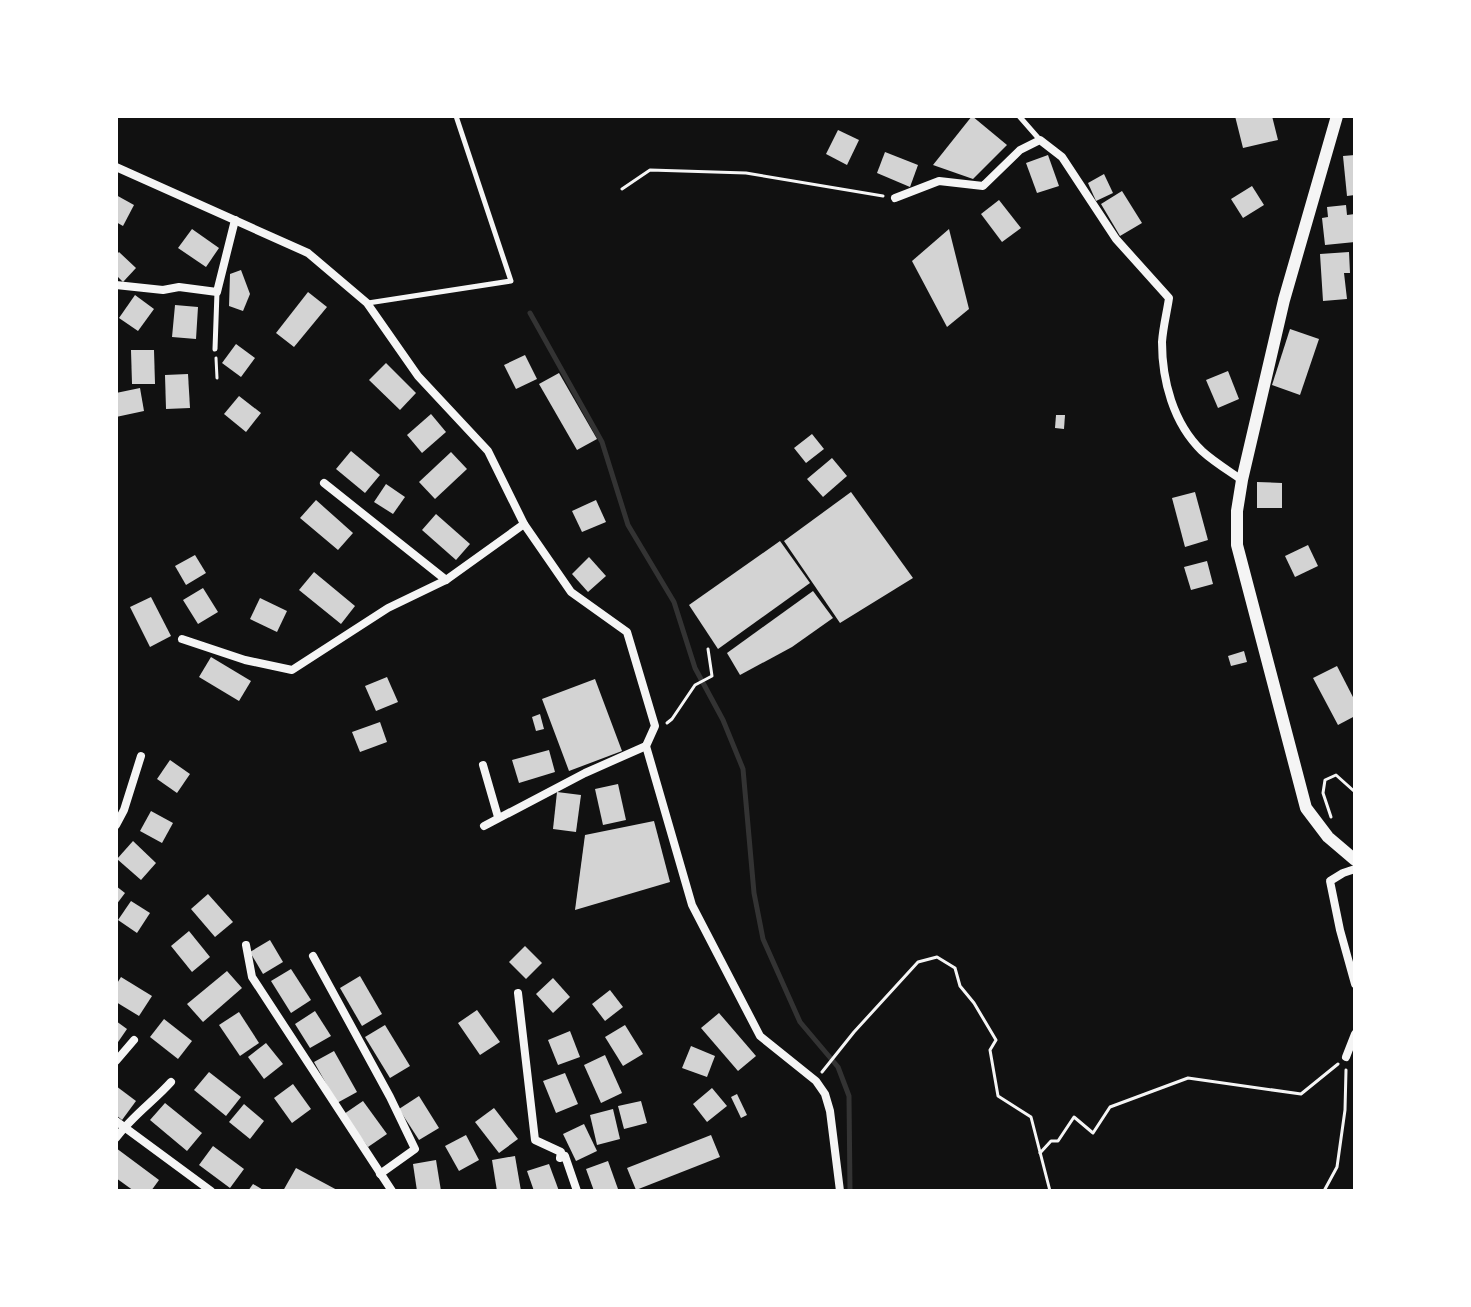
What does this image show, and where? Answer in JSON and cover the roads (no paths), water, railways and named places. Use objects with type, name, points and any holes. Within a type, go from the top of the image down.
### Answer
[{"type":"street","points":[[1337,116],[1284,300],[1242,480],[1237,511],[1237,545],[1306,808],[1328,837],[1355,860]]},
{"type":"street","points":[[895,198],[939,181],[983,186],[1020,150],[1040,140],[1062,157],[1116,239],[1169,298],[1162,341],[1168,393],[1177,416],[1200,449],[1242,480]]},
{"type":"street","points":[[116,167],[308,253],[367,303],[418,376],[488,451],[524,524],[571,592],[627,632],[655,726],[646,746],[692,905],[760,1036],[816,1081],[825,1094],[840,1191]]},
{"type":"street","points":[[116,285],[217,292],[235,220]]},
{"type":"street","points":[[324,483],[446,580]]},
{"type":"street","points":[[182,639],[245,660],[292,670],[388,608],[446,580],[524,524]]},
{"type":"street","points":[[484,826],[585,773],[646,746]]},
{"type":"street","points":[[116,825],[124,810],[141,756]]},
{"type":"street","points":[[483,765],[498,817]]},
{"type":"street","points":[[1355,869],[1330,881],[1355,984]]},
{"type":"street","points":[[246,945],[252,977],[392,1191]]},
{"type":"street","points":[[313,956],[415,1149],[380,1174]]},
{"type":"street","points":[[518,993],[535,1140],[561,1152],[560,1158],[565,1156],[577,1191]]},
{"type":"street","points":[[1346,1057],[1355,1034]]},
{"type":"street","points":[[116,1061],[134,1040]]},
{"type":"street","points":[[116,1138],[120,1124],[155,1100],[171,1082]]},
{"type":"street","points":[[120,1124],[211,1191]]},
{"type":"lane","points":[[367,303],[511,281],[456,116]]},
{"type":"lane","points":[[1019,116],[1040,140]]},
{"type":"lane","points":[[215,349],[217,292]]},
{"type":"waterway","points":[[530,313],[602,442],[628,525],[674,602],[695,668],[723,720],[743,769],[754,893],[763,939],[800,1022],[838,1067],[849,1096],[850,1191]]}]
